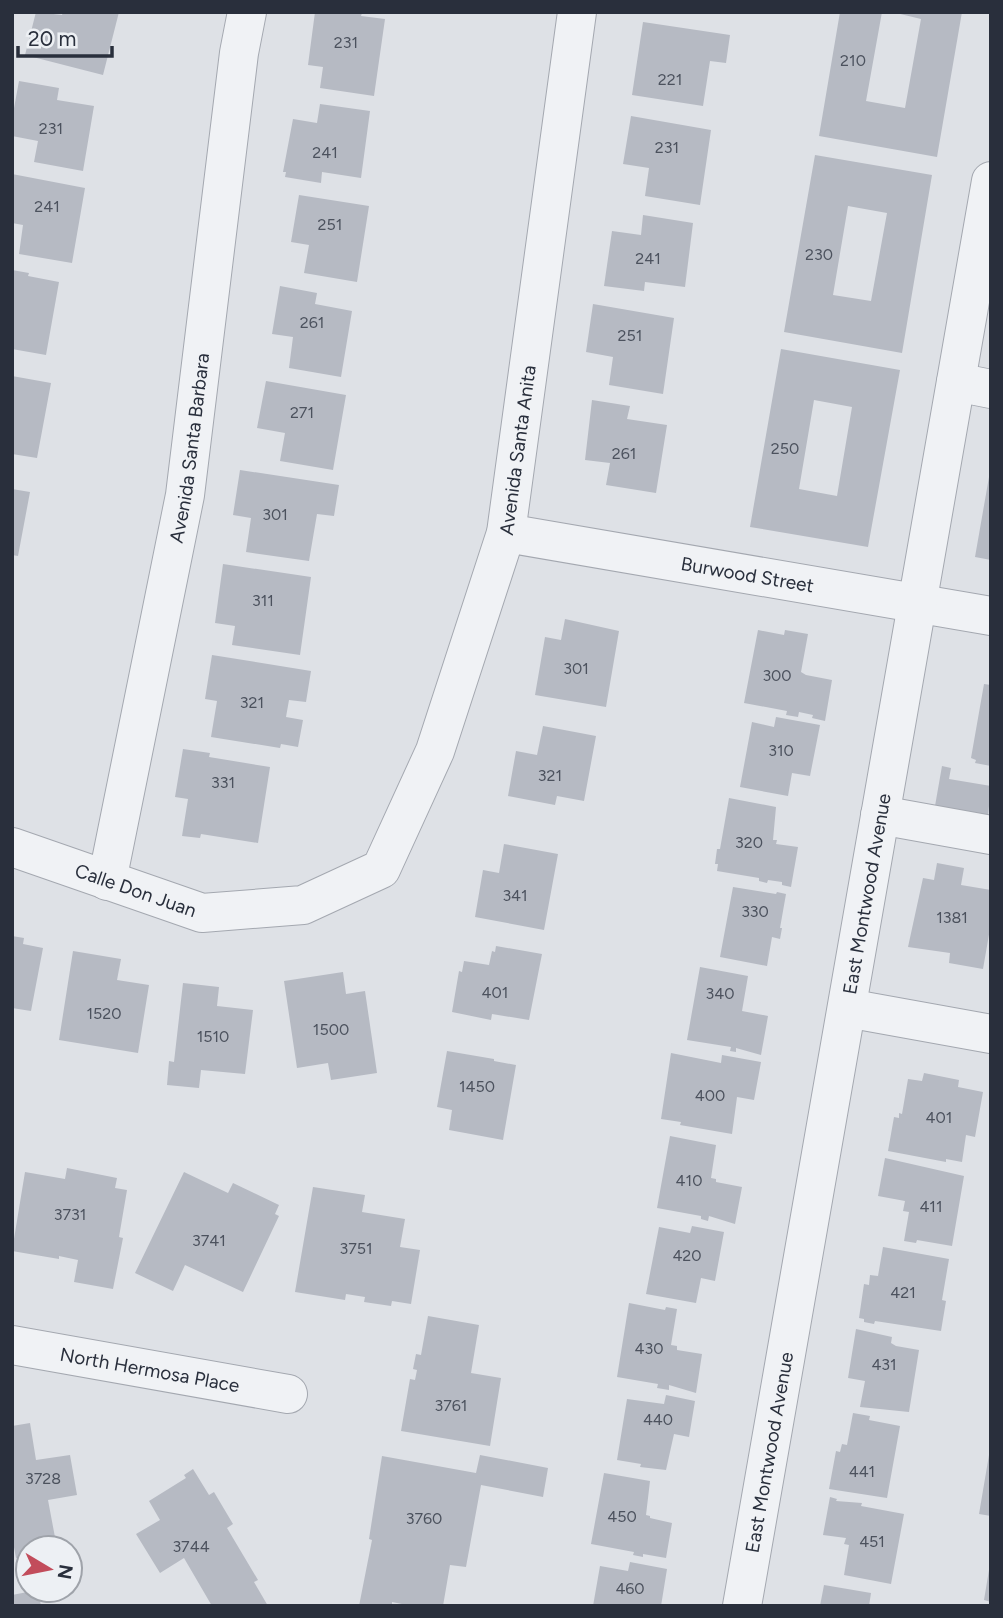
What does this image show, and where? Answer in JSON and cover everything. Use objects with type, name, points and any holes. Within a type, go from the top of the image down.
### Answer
[{"type":"street","name":"Avenida Santa Barbara","points":[[107,881],[185,495],[239,53],[247,12]]},
{"type":"street","name":"Avenida Santa Anita","points":[[381,869],[435,751],[506,533],[577,12]]},
{"type":"street","name":"East Montwood Avenue","points":[[742,1606],[917,604],[973,385],[991,181]]},
{"type":"street","name":"Burwood Street","points":[[506,533],[991,616]]},
{"type":"street","points":[[880,815],[991,835]]},
{"type":"street","name":"Calle Don Juan","points":[[12,847],[202,913],[303,905],[381,869]]},
{"type":"street","points":[[847,1008],[991,1034]]},
{"type":"street","name":"North Hermosa Place","points":[[12,1345],[288,1394]]},
{"type":"building","points":[[36,12],[62,15],[63,12],[119,12],[103,75],[25,55]]},
{"type":"building","points":[[315,12],[356,12],[362,13],[361,16],[385,19],[374,96],[320,88],[323,67],[308,65]]},
{"type":"building","points":[[840,12],[882,12],[866,101],[905,108],[921,19],[892,12],[962,12],[937,157],[819,136]]},
{"type":"building","points":[[643,22],[730,35],[726,63],[710,61],[703,106],[632,95]]},
{"type":"building","points":[[19,81],[59,88],[57,100],[94,106],[83,171],[34,162],[38,141],[12,136],[12,119]]},
{"type":"building","points":[[320,104],[370,111],[361,178],[322,172],[321,183],[285,177],[286,172],[283,172],[293,119],[317,123]]},
{"type":"building","points":[[631,116],[711,130],[700,205],[645,196],[649,168],[623,164]]},
{"type":"building","points":[[815,155],[932,175],[902,353],[784,332]],"holes":[[[848,206],[887,213],[871,301],[833,295]]]},
{"type":"building","points":[[12,174],[85,188],[72,263],[19,254],[23,225],[12,223]]},
{"type":"building","points":[[299,195],[369,206],[357,282],[304,273],[309,245],[291,242]]},
{"type":"building","points":[[643,215],[693,223],[685,287],[645,282],[644,291],[604,286],[612,231],[641,235]]},
{"type":"building","points":[[12,270],[59,282],[46,355],[12,349]]},
{"type":"building","points":[[280,286],[317,293],[315,304],[352,311],[341,377],[289,368],[293,337],[272,334]]},
{"type":"building","points":[[593,304],[674,318],[663,394],[609,385],[613,357],[586,352]]},
{"type":"building","points":[[781,349],[900,370],[868,547],[750,527]],"holes":[[[814,400],[852,407],[837,496],[799,489]]]},
{"type":"building","points":[[12,376],[51,383],[37,458],[12,454]]},
{"type":"building","points":[[266,381],[346,395],[333,470],[280,461],[285,433],[257,428]]},
{"type":"building","points":[[592,400],[630,406],[627,419],[667,425],[656,493],[606,485],[610,463],[585,460]]},
{"type":"building","points":[[240,470],[339,485],[334,516],[317,514],[309,561],[246,552],[251,518],[233,515]]},
{"type":"building","points":[[991,477],[991,560],[975,557]]},
{"type":"building","points":[[12,489],[30,492],[18,556],[12,555]]},
{"type":"building","points":[[223,564],[311,577],[300,655],[232,645],[235,626],[215,623]]},
{"type":"building","points":[[565,619],[619,631],[606,707],[535,695],[545,637],[561,640]]},
{"type":"building","points":[[758,630],[784,635],[785,630],[808,634],[801,672],[832,680],[825,721],[812,718],[813,715],[799,712],[798,717],[786,715],[787,711],[744,703]]},
{"type":"building","points":[[212,655],[311,671],[306,702],[289,700],[286,717],[303,720],[298,747],[281,744],[280,748],[211,737],[217,701],[205,699]]},
{"type":"building","points":[[984,684],[991,685],[991,766],[975,763],[976,760],[971,758]]},
{"type":"building","points":[[776,717],[820,725],[810,776],[792,773],[788,796],[740,787],[752,722],[774,727]]},
{"type":"building","points":[[543,726],[596,736],[584,801],[557,796],[555,805],[508,796],[516,751],[537,755]]},
{"type":"building","points":[[183,749],[210,753],[209,757],[270,767],[258,843],[201,834],[200,838],[182,836],[188,799],[175,797]]},
{"type":"building","points":[[942,766],[951,768],[949,779],[991,786],[988,816],[935,806]]},
{"type":"building","points":[[729,798],[776,807],[773,840],[777,840],[776,844],[798,847],[791,887],[782,885],[782,882],[768,880],[767,883],[759,881],[759,878],[717,871],[717,849],[720,849]]},
{"type":"building","points":[[504,844],[558,854],[544,930],[475,917],[483,870],[499,873]]},
{"type":"building","points":[[937,863],[964,868],[961,885],[991,890],[991,923],[983,969],[949,963],[950,953],[908,947],[923,878],[934,880]]},
{"type":"building","points":[[733,887],[786,894],[780,939],[772,937],[767,966],[720,957]]},
{"type":"building","points":[[12,936],[24,938],[23,944],[43,948],[31,1011],[12,1008]]},
{"type":"building","points":[[496,946],[542,954],[529,1020],[492,1014],[491,1020],[452,1012],[459,971],[462,972],[464,961],[489,965]]},
{"type":"building","points":[[73,951],[121,959],[117,980],[149,985],[138,1053],[59,1040]]},
{"type":"building","points":[[700,967],[748,976],[742,1011],[768,1016],[761,1055],[736,1048],[736,1052],[730,1051],[731,1047],[687,1040]]},
{"type":"building","points":[[343,972],[346,994],[365,991],[377,1073],[331,1080],[328,1063],[297,1068],[284,981]]},
{"type":"building","points":[[183,983],[219,987],[217,1006],[253,1010],[245,1074],[201,1070],[199,1088],[167,1085],[169,1061],[174,1062]]},
{"type":"building","points":[[447,1051],[516,1065],[503,1140],[449,1130],[452,1110],[437,1107]]},
{"type":"building","points":[[671,1053],[721,1063],[722,1055],[761,1062],[754,1100],[737,1097],[732,1134],[661,1119]]},
{"type":"building","points":[[924,1073],[959,1080],[958,1087],[983,1092],[975,1137],[966,1135],[962,1162],[946,1159],[946,1162],[888,1151],[894,1117],[899,1118],[899,1113],[902,1114],[908,1079],[922,1081]]},
{"type":"building","points":[[670,1136],[716,1145],[711,1178],[716,1179],[716,1182],[742,1187],[735,1224],[709,1216],[708,1221],[701,1219],[701,1216],[657,1208]]},
{"type":"building","points":[[885,1158],[964,1176],[952,1246],[917,1240],[916,1243],[904,1241],[909,1212],[903,1211],[905,1201],[878,1196]]},
{"type":"building","points":[[67,1168],[117,1178],[115,1188],[127,1190],[119,1237],[123,1238],[113,1289],[74,1282],[78,1260],[12,1251],[25,1172],[65,1179]]},
{"type":"building","points":[[184,1172],[228,1193],[233,1183],[279,1205],[275,1214],[279,1216],[243,1292],[185,1265],[173,1291],[135,1273]]},
{"type":"building","points":[[313,1187],[365,1195],[362,1212],[405,1219],[400,1247],[420,1250],[411,1304],[392,1301],[391,1306],[364,1302],[365,1297],[346,1294],[345,1300],[295,1292]]},
{"type":"building","points":[[692,1226],[724,1232],[715,1281],[701,1278],[696,1303],[646,1294],[659,1227],[690,1233]]},
{"type":"building","points":[[883,1247],[949,1259],[942,1300],[946,1301],[941,1331],[875,1321],[874,1324],[859,1318],[864,1284],[869,1285],[870,1275],[878,1276]]},
{"type":"building","points":[[629,1303],[665,1310],[666,1307],[677,1309],[671,1345],[677,1346],[677,1350],[702,1354],[696,1393],[669,1385],[669,1390],[657,1388],[658,1384],[617,1377]]},
{"type":"building","points":[[428,1316],[479,1325],[471,1373],[501,1378],[490,1446],[401,1431],[410,1379],[415,1380],[417,1370],[413,1369],[416,1354],[421,1355]]},
{"type":"building","points":[[856,1329],[892,1337],[891,1343],[896,1346],[919,1350],[909,1412],[860,1407],[865,1381],[848,1378]]},
{"type":"building","points":[[666,1395],[695,1401],[689,1437],[674,1434],[666,1470],[640,1467],[641,1464],[617,1460],[627,1399],[664,1404]]},
{"type":"building","points":[[853,1413],[870,1416],[869,1420],[900,1426],[887,1498],[829,1489],[836,1451],[840,1452],[842,1444],[847,1445]]},
{"type":"building","points":[[30,1423],[36,1460],[70,1455],[77,1495],[48,1500],[54,1534],[14,1534],[14,1547],[12,1536],[12,1426]]},
{"type":"building","points":[[480,1455],[548,1468],[543,1497],[481,1485],[466,1567],[450,1565],[443,1606],[412,1606],[392,1602],[392,1606],[359,1606],[372,1540],[369,1539],[382,1456],[476,1473]]},
{"type":"building","points":[[991,1455],[991,1516],[979,1514]]},
{"type":"building","points":[[193,1469],[209,1495],[214,1492],[233,1524],[227,1528],[258,1580],[254,1582],[268,1606],[212,1606],[184,1558],[160,1573],[136,1534],[160,1520],[149,1501],[186,1478],[184,1475]]},
{"type":"building","points":[[604,1473],[650,1481],[646,1515],[672,1523],[666,1558],[643,1554],[643,1557],[633,1555],[634,1552],[591,1544]]},
{"type":"building","points":[[830,1497],[837,1499],[836,1501],[862,1503],[861,1506],[904,1514],[891,1584],[844,1575],[849,1545],[844,1544],[846,1538],[823,1535]]},
{"type":"building","points":[[630,1562],[667,1569],[661,1606],[593,1606],[600,1566],[628,1571]]},
{"type":"building","points":[[991,1570],[991,1602],[984,1600]]},
{"type":"building","points":[[824,1585],[871,1593],[869,1606],[820,1606]]},
{"type":"building","points":[[12,1595],[14,1604],[41,1606],[12,1606]]}]
